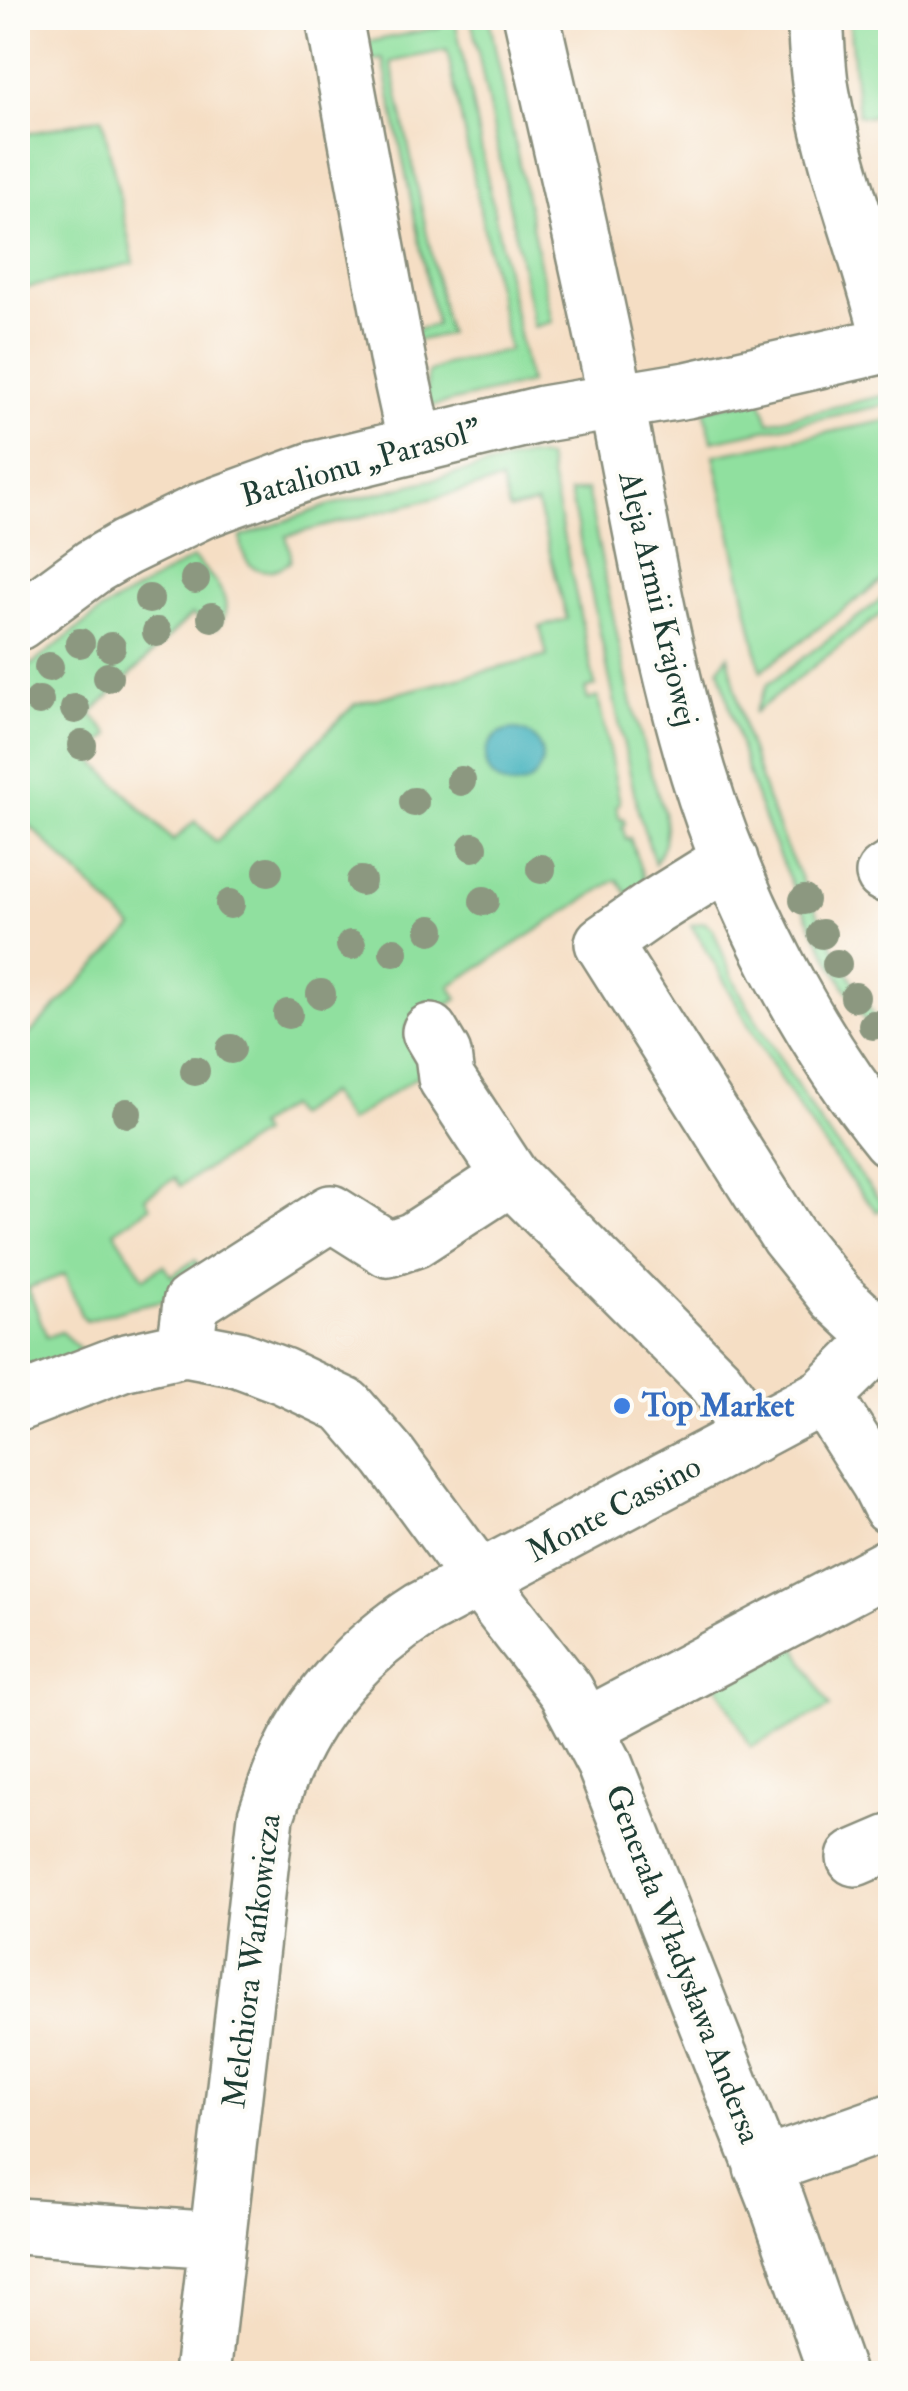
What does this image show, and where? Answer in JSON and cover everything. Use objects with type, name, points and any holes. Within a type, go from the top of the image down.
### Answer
[{"type":"street","points":[[334,18],[416,444]]},
{"type":"street","name":"Aleja Armii Krajowej","points":[[532,18],[677,696],[698,773],[752,912],[805,1014],[890,1139]]},
{"type":"street","points":[[815,18],[821,93],[890,342]]},
{"type":"street","name":"Batalionu „Parasol”","points":[[18,622],[94,566],[176,522],[313,470],[543,414],[687,390],[890,342]]},
{"type":"street","points":[[730,860],[603,943],[788,1236],[837,1297],[886,1335]]},
{"type":"street","points":[[430,1032],[443,1054],[446,1078],[511,1177],[716,1382],[753,1435]]},
{"type":"street","points":[[18,1402],[122,1363],[185,1349],[190,1303],[331,1213],[388,1249],[414,1240],[511,1177]]},
{"type":"street","name":"Monte Cassino","points":[[480,1580],[824,1396],[886,1335]]},
{"type":"street","name":"Generała Władysława Andersa","points":[[185,1349],[238,1359],[346,1406],[390,1456],[566,1691],[604,1763],[762,2167],[837,2374]]},
{"type":"street","points":[[824,1396],[880,1483],[890,1506]]},
{"type":"street","points":[[585,1727],[890,1566]]},
{"type":"street","name":"Melchiora Wańkowicza","points":[[202,2374],[266,1816],[285,1764],[334,1685],[392,1628],[480,1580]]},
{"type":"street","points":[[762,2167],[890,2122]]},
{"type":"street","points":[[18,2226],[218,2240]]},
{"type":"green space","points":[[471,18],[489,18],[552,322],[534,327]]},
{"type":"green space","points":[[849,18],[890,18],[890,109],[868,117],[858,115]]},
{"type":"green space","points":[[455,19],[529,383],[425,408],[428,373],[446,364],[509,350],[447,50],[391,62],[448,334],[411,342],[410,331],[436,325],[383,59],[357,63],[354,45],[440,27],[440,23]]},
{"type":"green space","points":[[102,117],[134,263],[18,290],[18,136]]},
{"type":"green space","points":[[890,394],[890,404],[712,441],[704,408],[761,399],[769,422]]},
{"type":"green space","points":[[890,420],[890,575],[761,671],[714,455]]},
{"type":"green space","points":[[527,456],[547,458],[595,686],[585,689],[588,700],[598,697],[620,803],[616,806],[620,819],[624,818],[626,839],[630,838],[645,882],[629,897],[618,880],[614,881],[450,986],[458,999],[407,1028],[432,1067],[348,1122],[329,1093],[294,1116],[287,1106],[257,1126],[261,1134],[180,1186],[175,1178],[145,1197],[150,1207],[114,1231],[144,1278],[164,1265],[171,1276],[195,1260],[207,1278],[184,1296],[86,1321],[65,1274],[28,1288],[47,1337],[61,1332],[86,1354],[18,1386],[18,1046],[133,928],[18,814],[18,675],[101,611],[193,558],[221,591],[226,609],[223,619],[210,629],[192,614],[91,714],[110,735],[89,756],[173,841],[195,821],[216,842],[355,704],[547,656],[540,627],[567,619],[537,504],[509,510],[501,481],[286,536],[290,562],[271,570],[249,564],[241,537],[327,506]]},
{"type":"green space","points":[[587,490],[629,692],[664,812],[664,843],[655,864],[638,811],[570,493]]},
{"type":"green space","points":[[890,593],[890,607],[754,713],[767,685]]},
{"type":"green space","points":[[728,655],[746,736],[785,845],[838,956],[890,1042],[890,1061],[815,932],[768,829],[719,668]]},
{"type":"green space","points":[[704,922],[713,929],[747,1005],[822,1126],[884,1206],[877,1212],[817,1136],[765,1054],[691,925]]},
{"type":"green space","points":[[791,1638],[830,1707],[751,1747],[713,1677]]},
{"type":"water","points":[[514,730],[534,738],[542,758],[534,778],[514,786],[494,778],[486,758],[494,738]]},
{"type":"place","name":"Top Market","points":[[622,1406]]}]
